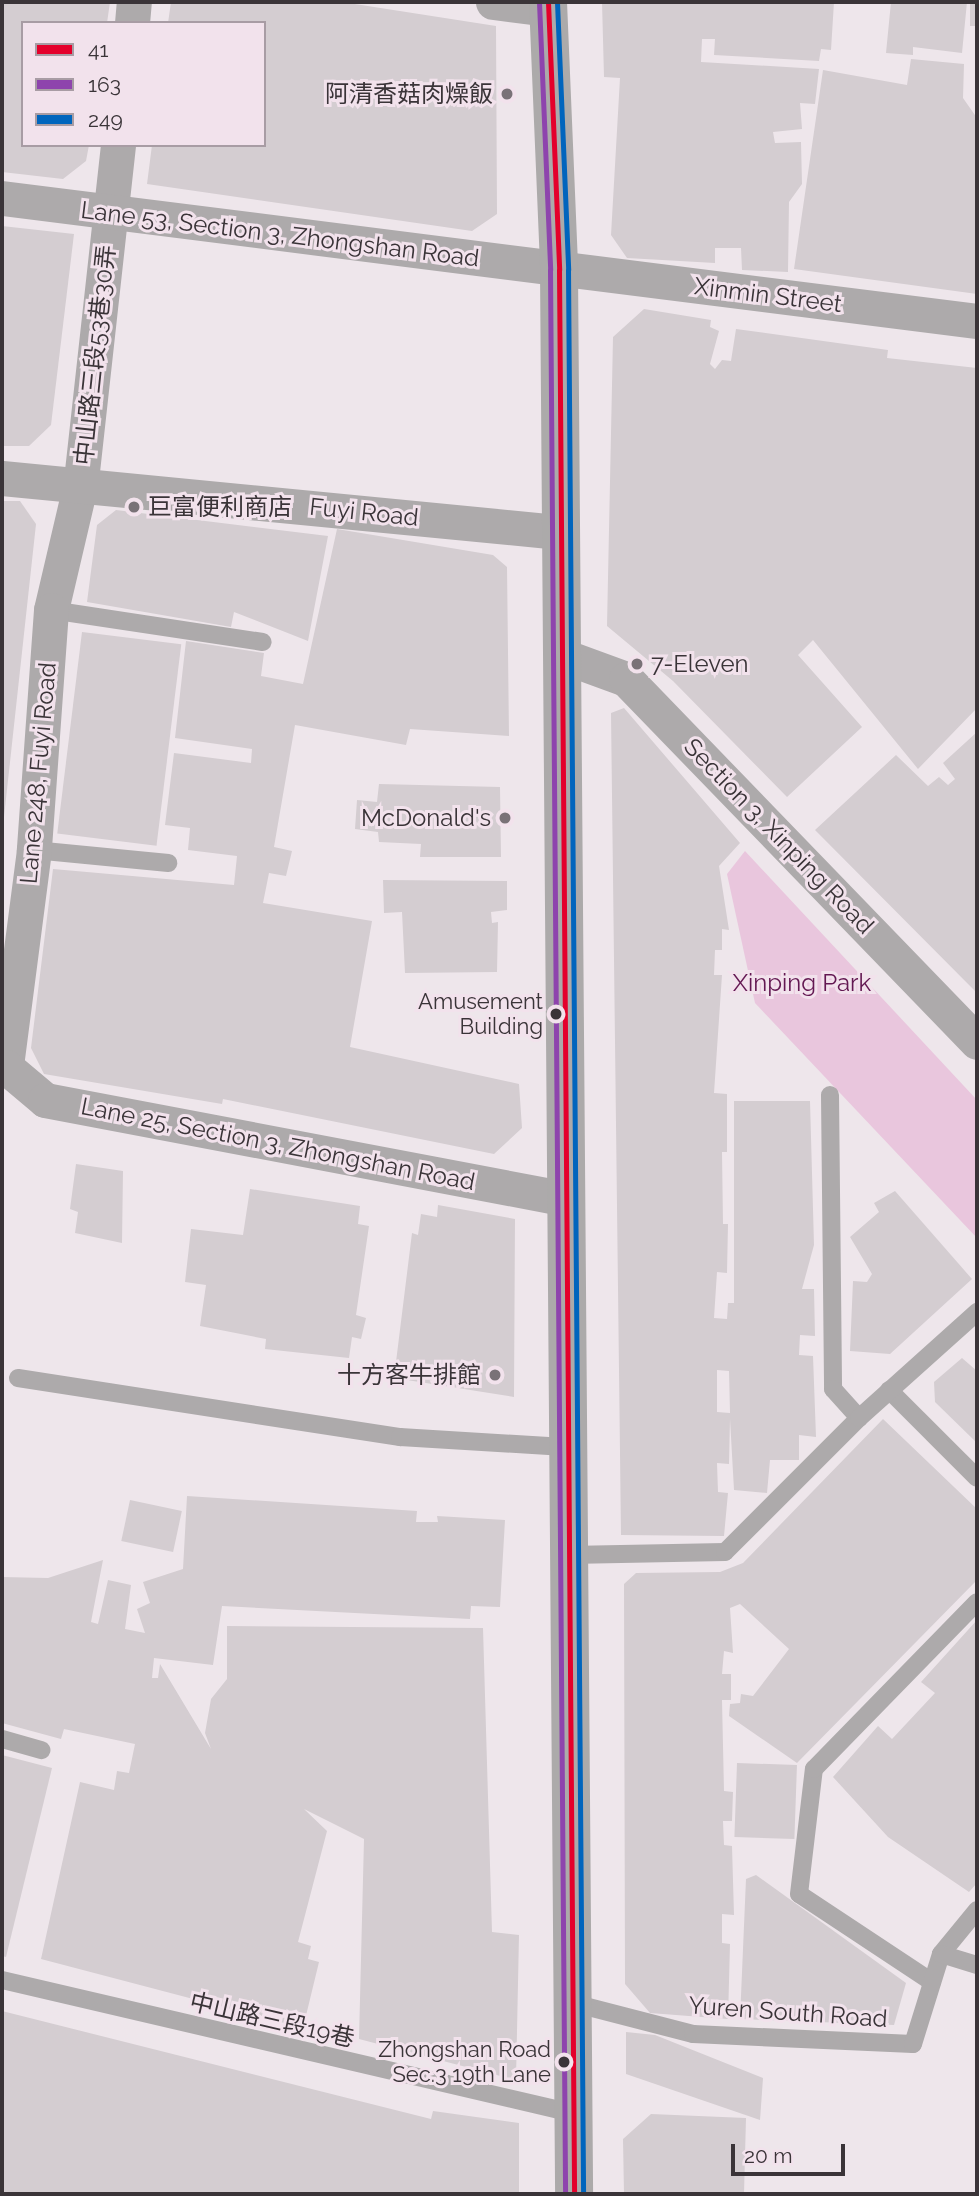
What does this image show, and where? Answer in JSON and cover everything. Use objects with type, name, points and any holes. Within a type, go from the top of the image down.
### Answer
[{"type":"street","points":[[132,21],[134,2]]},
{"type":"street","points":[[493,2],[548,6],[559,270],[559,532],[567,1199],[565,1447],[569,1555],[574,2194]]},
{"type":"street","name":"中山路三段53巷30弄","points":[[80,482],[118,147]]},
{"type":"street","name":"Lane 53, Section 3, Zhongshan Road","points":[[2,198],[559,270]]},
{"type":"street","name":"Xinmin Street","points":[[559,270],[977,321]]},
{"type":"street","name":"Fuyi Road","points":[[2,478],[80,482],[559,532]]},
{"type":"street","name":"Lane 248, Fuyi Road","points":[[4,1068],[34,850],[51,610],[80,482]]},
{"type":"street","name":"Section 3, Xinping Road","points":[[562,656],[626,679],[977,1042]]},
{"type":"street","name":"Lane 25, Section 3, Zhongshan Road","points":[[4,1068],[45,1100],[567,1199]]},
{"type":"lane","points":[[51,610],[263,642]]},
{"type":"lane","points":[[34,850],[168,863]]},
{"type":"lane","points":[[830,1095],[833,1389],[859,1418]]},
{"type":"lane","points":[[569,1555],[725,1552],[859,1418],[977,1312]]},
{"type":"lane","points":[[18,1378],[400,1437],[565,1447]]},
{"type":"lane","points":[[889,1390],[977,1478]]},
{"type":"lane","points":[[932,1982],[799,1894],[812,1783],[814,1769],[977,1602]]},
{"type":"lane","points":[[2,1739],[41,1750]]},
{"type":"lane","points":[[977,1910],[941,1954],[977,1965]]},
{"type":"lane","name":"Yuren South Road","points":[[573,2003],[693,2034],[913,2044],[941,1954]]},
{"type":"lane","name":"中山路三段19巷","points":[[2,1980],[572,2113]]},
{"type":"green space","name":"Xinping Park","points":[[745,851],[977,1100],[977,1238],[755,1003],[727,874]]},
{"type":"building","points":[[2,2],[110,2],[107,21],[21,21],[21,147],[89,147],[86,161],[63,179],[2,172]]},
{"type":"building","points":[[171,2],[342,2],[496,26],[497,214],[472,231],[147,184],[152,147],[266,147],[266,21],[168,21]]},
{"type":"building","points":[[602,2],[834,2],[831,50],[821,49],[819,61],[714,55],[715,39],[702,39],[701,62],[819,69],[815,104],[800,103],[802,129],[773,132],[775,143],[801,142],[802,184],[789,202],[788,272],[742,270],[741,248],[715,248],[715,263],[627,258],[611,235],[620,78],[604,77]]},
{"type":"building","points":[[891,2],[967,2],[962,53],[913,47],[913,55],[886,53]]},
{"type":"building","points":[[970,2],[977,2],[977,26],[970,26]]},
{"type":"building","points":[[911,59],[964,64],[963,98],[977,118],[977,294],[794,269],[823,70],[907,85]]},
{"type":"building","points":[[2,226],[74,234],[51,425],[29,446],[2,446]]},
{"type":"building","points":[[644,309],[711,320],[710,327],[719,331],[710,364],[715,369],[722,360],[731,361],[736,329],[888,350],[887,358],[977,368],[977,708],[918,769],[813,640],[798,655],[862,727],[787,797],[673,681],[607,626],[613,337]]},
{"type":"building","points":[[2,501],[20,501],[36,524],[4,817]]},
{"type":"building","points":[[116,510],[328,536],[308,641],[234,612],[231,627],[87,602],[97,525]]},
{"type":"building","points":[[337,529],[493,555],[507,567],[509,736],[410,729],[406,745],[295,725],[274,847],[292,851],[286,876],[269,873],[263,903],[372,921],[350,1047],[519,1084],[522,1128],[494,1154],[223,1099],[222,1104],[44,1074],[31,1048],[53,869],[234,885],[237,856],[188,850],[190,828],[165,825],[174,753],[251,763],[252,749],[175,738],[186,641],[264,653],[261,676],[303,684]]},
{"type":"building","points":[[82,632],[181,644],[157,846],[57,833]]},
{"type":"building","points":[[624,708],[740,843],[719,866],[729,930],[722,929],[722,950],[715,950],[714,975],[722,975],[714,1093],[727,1094],[727,1152],[722,1152],[723,1224],[728,1224],[727,1273],[717,1272],[714,1318],[727,1319],[728,1303],[734,1303],[734,1101],[810,1101],[814,1245],[802,1289],[814,1289],[815,1336],[800,1335],[799,1355],[813,1356],[816,1437],[799,1435],[799,1460],[770,1460],[767,1493],[734,1490],[730,1419],[729,1464],[717,1463],[718,1492],[728,1493],[724,1536],[621,1535],[611,713]],"holes":[[[717,1370],[729,1371],[730,1413],[717,1412]]]},
{"type":"building","points":[[977,732],[977,993],[815,830],[896,755],[928,786],[939,777],[948,785],[955,779],[943,763]]},
{"type":"building","points":[[379,784],[500,787],[501,857],[420,857],[421,844],[379,842],[378,832],[355,829],[357,800],[377,802]]},
{"type":"building","points":[[383,880],[507,881],[507,910],[491,912],[492,923],[498,922],[497,972],[405,973],[402,912],[384,913]]},
{"type":"building","points":[[76,1164],[123,1171],[122,1243],[75,1233],[78,1212],[70,1209]]},
{"type":"building","points":[[250,1189],[360,1206],[358,1224],[369,1226],[356,1315],[366,1318],[361,1339],[352,1337],[349,1358],[265,1349],[266,1339],[200,1326],[206,1285],[185,1282],[191,1229],[243,1235]]},
{"type":"building","points":[[895,1191],[972,1279],[890,1354],[850,1351],[853,1281],[867,1282],[872,1274],[850,1237],[879,1212],[874,1203]]},
{"type":"building","points":[[438,1205],[515,1219],[514,1397],[394,1378],[412,1233],[418,1235],[421,1214],[437,1217]]},
{"type":"building","points":[[962,1358],[977,1371],[977,1443],[935,1402],[934,1382]]},
{"type":"building","points":[[883,1419],[977,1509],[977,1580],[797,1763],[729,1716],[730,1704],[740,1703],[741,1694],[753,1696],[789,1649],[740,1604],[730,1608],[733,1653],[724,1651],[722,1674],[731,1674],[731,1700],[722,1700],[724,1791],[733,1792],[732,1821],[723,1821],[724,1845],[732,1846],[734,1915],[722,1914],[722,1943],[730,1944],[728,2019],[650,2013],[625,1984],[624,1584],[636,1573],[720,1572],[743,1563]]},
{"type":"building","points":[[187,1496],[417,1511],[416,1522],[438,1522],[437,1516],[505,1520],[500,1607],[471,1606],[470,1619],[222,1606],[213,1665],[154,1658],[152,1678],[158,1678],[160,1664],[211,1749],[205,1733],[211,1699],[227,1679],[227,1626],[483,1628],[492,1932],[519,1935],[516,2080],[359,2039],[364,1839],[304,1809],[327,1831],[298,1942],[311,1946],[308,1959],[319,1962],[303,2028],[41,1959],[80,1782],[114,1790],[117,1771],[129,1773],[135,1744],[64,1729],[61,1739],[2,1723],[2,1577],[48,1578],[103,1560],[91,1622],[98,1624],[108,1580],[131,1585],[125,1629],[145,1633],[137,1609],[150,1603],[143,1582],[183,1569]]},
{"type":"building","points":[[130,1500],[182,1511],[173,1552],[121,1541]]},
{"type":"building","points":[[977,1620],[977,1883],[969,1892],[888,1837],[833,1777],[878,1726],[892,1739],[935,1693],[921,1682]]},
{"type":"building","points":[[2,1755],[52,1768],[6,1957],[2,1956]]},
{"type":"building","points":[[737,1763],[797,1765],[794,1839],[734,1837]]},
{"type":"building","points":[[756,1875],[906,1983],[894,2025],[740,2019],[746,1879]]},
{"type":"building","points":[[2,2011],[431,2119],[433,2111],[519,2123],[519,2194],[2,2194]]},
{"type":"building","points":[[626,2032],[655,2035],[763,2078],[760,2120],[626,2074]]},
{"type":"building","points":[[651,2114],[746,2118],[744,2194],[624,2194],[623,2139]]},
{"type":"transit line","name":"163","points":[[539,2],[550,270],[565,2194]]},
{"type":"transit line","name":"41","points":[[548,2],[559,270],[574,2194]]},
{"type":"transit line","name":"249","points":[[557,2],[568,270],[583,2194]]},
{"type":"place","name":"阿清香菇肉燥飯","points":[[507,94]]},
{"type":"place","name":"巨富便利商店","points":[[134,507]]},
{"type":"place","name":"7-Eleven","points":[[637,664]]},
{"type":"place","name":"McDonald's","points":[[505,818]]},
{"type":"place","name":"Amusement Building","points":[[556,1014]]},
{"type":"place","name":"十方客牛排館","points":[[495,1375]]},
{"type":"place","name":"Zhongshan Road Sec.3 19th Lane","points":[[564,2062]]}]
